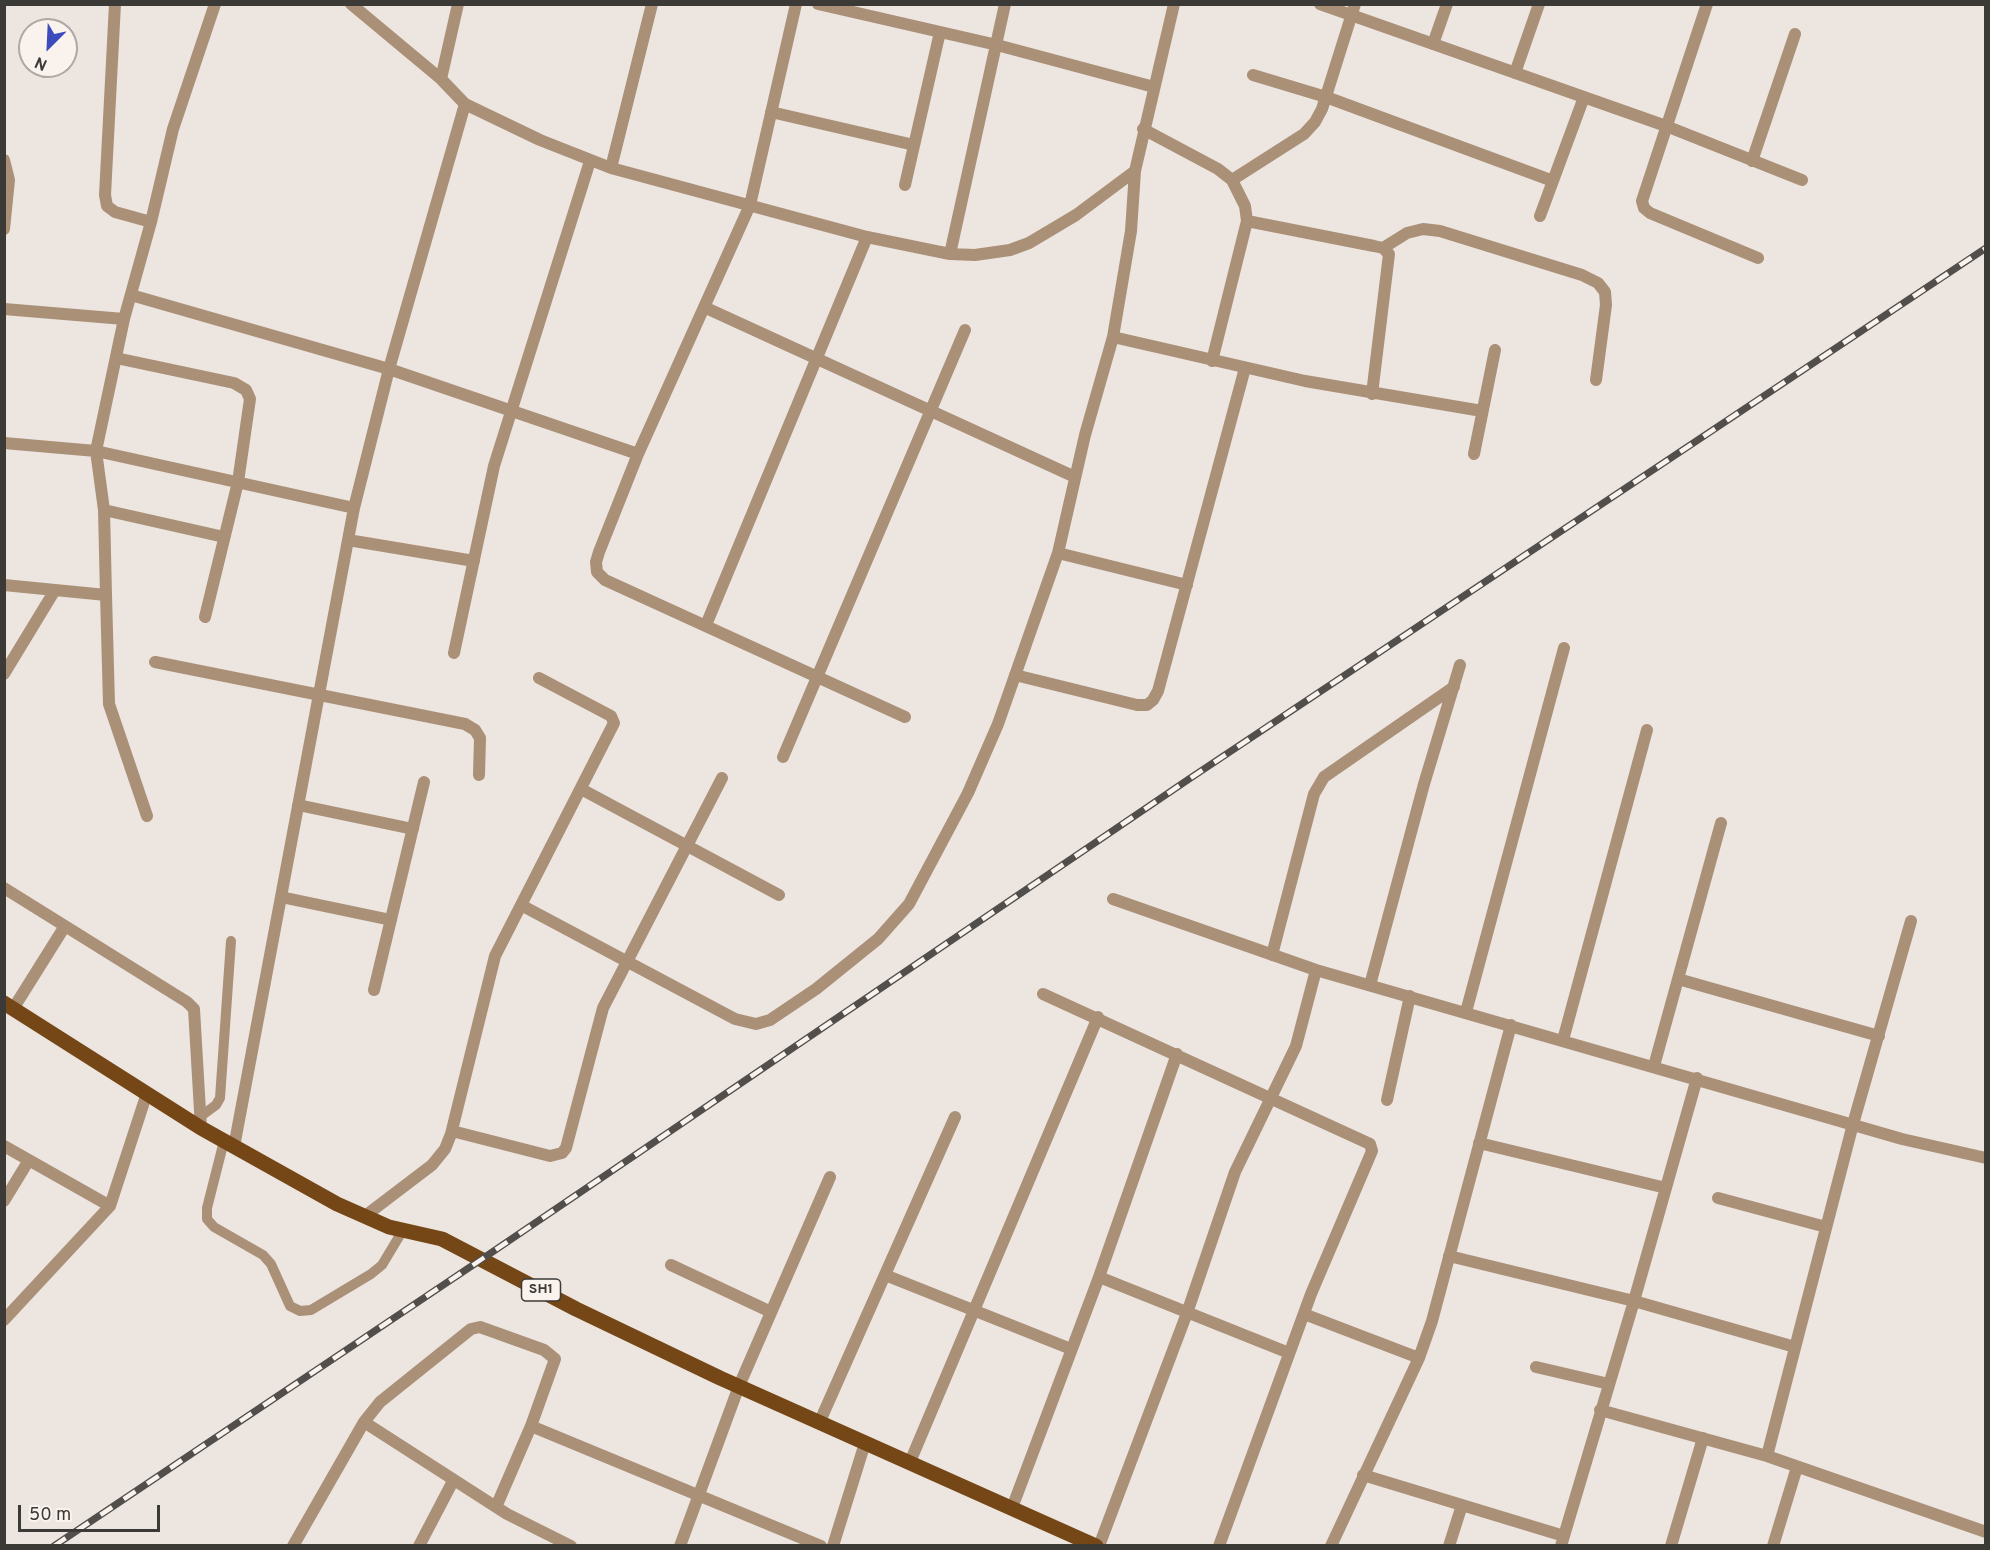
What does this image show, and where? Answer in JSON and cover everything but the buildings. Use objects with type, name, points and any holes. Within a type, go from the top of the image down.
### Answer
[{"type":"main road","name":"SH1","points":[[9,1006],[147,1093],[201,1122],[229,1144],[365,1216],[403,1230],[442,1239],[576,1309],[739,1386],[1098,1545]]},
{"type":"street","points":[[115,4],[105,195],[107,206],[115,212],[152,222]]},
{"type":"street","points":[[147,816],[109,704],[104,510],[96,451],[124,319],[152,222],[173,129],[215,4]]},
{"type":"street","points":[[351,4],[441,79],[465,104],[590,161],[867,237],[950,254],[975,255],[999,252],[1029,243],[1076,215],[1135,171]]},
{"type":"street","points":[[441,79],[458,4]]},
{"type":"street","points":[[611,168],[652,4]]},
{"type":"street","points":[[796,4],[750,206],[638,453],[599,552],[596,562],[597,572],[605,580],[905,717]]},
{"type":"street","points":[[818,4],[997,45],[1154,87]]},
{"type":"street","points":[[950,254],[1005,4]]},
{"type":"street","points":[[521,904],[735,1019],[756,1024],[770,1020],[816,989],[878,939],[909,904],[968,793],[1015,675],[1058,553],[1075,477],[1113,338],[1131,231],[1135,171],[1174,4]]},
{"type":"street","points":[[1320,4],[1353,10],[1433,44],[1666,126],[1802,180]]},
{"type":"street","points":[[1433,44],[1447,4]]},
{"type":"street","points":[[1515,73],[1539,4]]},
{"type":"street","points":[[1707,4],[1643,192],[1644,208],[1758,258]]},
{"type":"street","points":[[1232,180],[1304,134],[1315,122],[1326,97],[1353,10]]},
{"type":"street","points":[[905,185],[940,32]]},
{"type":"street","points":[[1752,161],[1795,34]]},
{"type":"street","points":[[1253,75],[1326,97],[1553,181]]},
{"type":"street","points":[[1540,216],[1584,98]]},
{"type":"street","points":[[229,1144],[281,897],[354,508],[389,369],[465,104]]},
{"type":"street","points":[[771,112],[914,145]]},
{"type":"street","points":[[1143,129],[1218,169],[1232,180],[1245,206],[1247,221],[1212,361]]},
{"type":"street","points":[[4,160],[9,180],[4,229]]},
{"type":"street","points":[[454,653],[494,466],[590,161]]},
{"type":"street","points":[[1247,221],[1383,248],[1389,254],[1390,263],[1372,394]]},
{"type":"street","points":[[1383,248],[1407,233],[1423,229],[1440,231],[1582,274],[1598,284],[1605,292],[1606,305],[1596,380]]},
{"type":"street","points":[[706,626],[867,237]]},
{"type":"street","points":[[131,295],[389,369],[638,453]]},
{"type":"street","points":[[704,307],[1075,477]]},
{"type":"street","points":[[4,309],[124,319]]},
{"type":"street","points":[[783,757],[965,330]]},
{"type":"street","points":[[1113,338],[1372,394],[1482,411]]},
{"type":"street","points":[[1474,454],[1495,350]]},
{"type":"street","points":[[116,358],[220,379],[246,390],[250,399],[238,482],[205,617]]},
{"type":"street","points":[[1015,675],[1147,705],[1158,691],[1245,368]]},
{"type":"street","points":[[4,443],[96,451],[354,508]]},
{"type":"street","points":[[104,510],[224,537]]},
{"type":"street","points":[[348,540],[474,561]]},
{"type":"street","points":[[1058,553],[1187,585]]},
{"type":"street","points":[[4,585],[106,595]]},
{"type":"street","points":[[4,674],[55,590]]},
{"type":"street","points":[[1466,1012],[1564,648]]},
{"type":"street","points":[[155,662],[319,697],[465,724],[475,730],[480,738],[479,775]]},
{"type":"street","points":[[1370,985],[1460,665]]},
{"type":"street","points":[[365,1216],[432,1165],[445,1149],[452,1131],[495,956],[614,723],[611,716],[538,678]]},
{"type":"street","points":[[1272,954],[1314,794],[1323,777],[1454,687]]},
{"type":"street","points":[[1563,1040],[1647,730]]},
{"type":"street","points":[[452,1131],[550,1156],[562,1154],[566,1148],[603,1008],[722,778]]},
{"type":"street","points":[[374,990],[424,782]]},
{"type":"street","points":[[581,789],[779,895]]},
{"type":"street","points":[[298,805],[413,829]]},
{"type":"street","points":[[1654,1066],[1721,823]]},
{"type":"street","points":[[4,888],[187,1002],[194,1009],[201,1122]]},
{"type":"street","points":[[281,897],[391,920]]},
{"type":"street","points":[[1113,899],[1316,970],[1697,1078],[1902,1139],[1986,1158]]},
{"type":"street","points":[[1767,1456],[1853,1124],[1911,921]]},
{"type":"street","points":[[9,1006],[65,926]]},
{"type":"street","points":[[1098,1545],[1187,1313],[1235,1172],[1296,1046],[1316,970]]},
{"type":"street","points":[[1678,979],[1879,1036]]},
{"type":"street","points":[[1043,994],[1098,1017],[1370,1144],[1372,1151],[1304,1314],[1219,1545]]},
{"type":"street","points":[[1388,1100],[1410,996]]},
{"type":"street","points":[[910,1462],[1098,1017]]},
{"type":"street","points":[[1331,1545],[1419,1358],[1449,1256],[1510,1025]]},
{"type":"street","points":[[1012,1508],[1100,1277],[1177,1054]]},
{"type":"street","points":[[1363,1475],[1462,1505],[1562,1541],[1634,1301],[1697,1078]]},
{"type":"street","points":[[4,1320],[110,1206],[147,1093]]},
{"type":"street","points":[[820,1421],[955,1117]]},
{"type":"street","points":[[1479,1143],[1666,1188]]},
{"type":"street","points":[[4,1146],[110,1206]]},
{"type":"street","points":[[4,1201],[29,1160]]},
{"type":"street","points":[[680,1545],[700,1497],[739,1386],[830,1177]]},
{"type":"street","points":[[1718,1198],[1826,1227]]},
{"type":"street","points":[[1449,1256],[1634,1301],[1795,1347]]},
{"type":"street","points":[[671,1265],[771,1312]]},
{"type":"street","points":[[885,1275],[1071,1349]]},
{"type":"street","points":[[1100,1277],[1289,1353]]},
{"type":"street","points":[[1304,1314],[1419,1358]]},
{"type":"street","points":[[293,1545],[364,1422],[388,1394],[471,1329],[480,1327],[544,1350],[555,1359],[531,1426],[496,1507]]},
{"type":"street","points":[[1536,1367],[1609,1384]]},
{"type":"street","points":[[1600,1410],[1767,1456],[1986,1532]]},
{"type":"street","points":[[364,1422],[496,1507],[544,1541],[571,1545]]},
{"type":"street","points":[[531,1426],[820,1545]]},
{"type":"street","points":[[1671,1545],[1703,1438]]},
{"type":"street","points":[[833,1545],[865,1443]]},
{"type":"street","points":[[1773,1545],[1797,1467]]},
{"type":"street","points":[[419,1545],[453,1481]]},
{"type":"street","points":[[1449,1545],[1462,1505]]},
{"type":"lane","points":[[201,1122],[219,1098],[231,941]]},
{"type":"lane","points":[[229,1144],[207,1208],[207,1219],[214,1227],[263,1256],[271,1264],[290,1306],[300,1311],[311,1310],[371,1274],[382,1265],[403,1230]]},
{"type":"railway","points":[[54,1546],[482,1259],[1189,779],[1986,248]]}]
